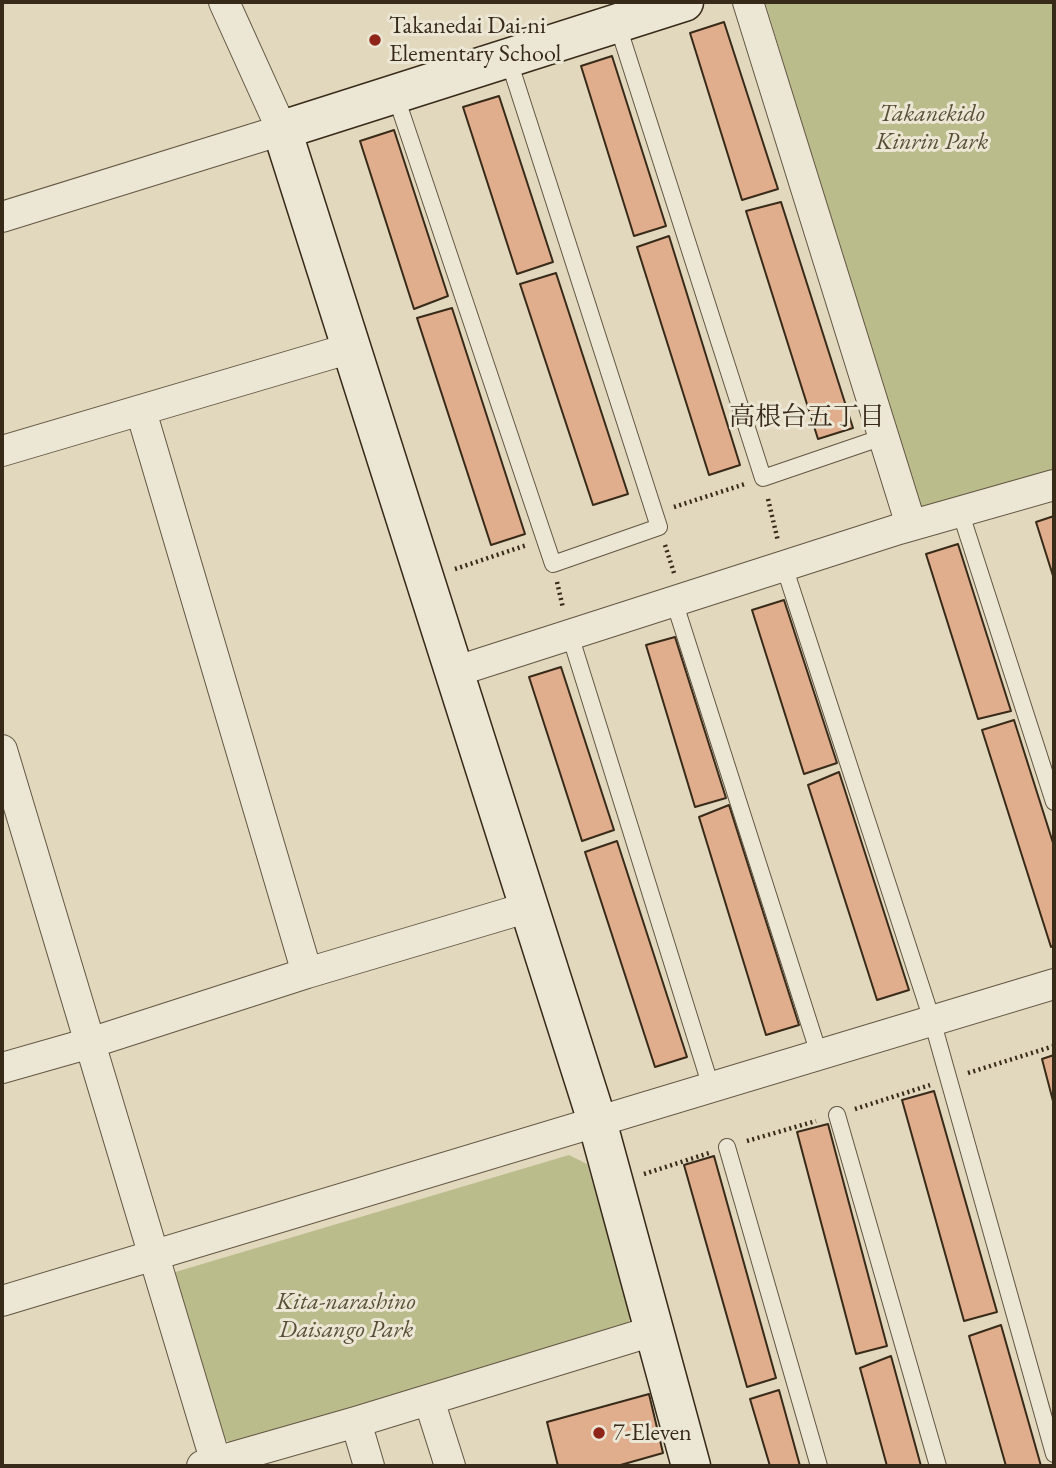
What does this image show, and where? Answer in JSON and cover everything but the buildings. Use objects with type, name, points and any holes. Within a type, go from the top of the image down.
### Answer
[{"type":"street","points":[[224,2],[282,130],[597,1121],[691,1466]]},
{"type":"street","points":[[2,217],[684,2]]},
{"type":"street","points":[[748,2],[911,525]]},
{"type":"street","points":[[2,451],[351,348]]},
{"type":"street","points":[[141,411],[307,973]]},
{"type":"street","points":[[454,672],[911,525],[1054,485]]},
{"type":"street","points":[[2,750],[153,1256],[211,1465],[653,1331]]},
{"type":"street","points":[[2,1068],[529,907]]},
{"type":"street","points":[[2,1301],[1054,984]]},
{"type":"street","points":[[429,1400],[450,1466]]},
{"type":"street","points":[[356,1422],[369,1466]]},
{"type":"lane","points":[[617,23],[763,478],[883,436]]},
{"type":"lane","points":[[395,94],[553,564],[657,520],[509,58]]},
{"type":"lane","points":[[960,512],[1054,802]]},
{"type":"lane","points":[[785,566],[932,1020],[1054,1454]]},
{"type":"lane","points":[[678,600],[819,1054]]},
{"type":"lane","points":[[570,635],[711,1087]]},
{"type":"lane","points":[[837,1115],[938,1466]]},
{"type":"lane","points":[[727,1147],[819,1466]]},
{"type":"path","points":[[678,600],[657,520],[763,478],[785,566]]},
{"type":"path","points":[[445,572],[544,539]]},
{"type":"path","points":[[553,564],[570,635]]},
{"type":"green space","name":"Takanekido Kinrin Park","points":[[765,2],[1054,2],[1054,472],[920,512]]},
{"type":"green space","name":"Kita-narashino Daisango Park","points":[[569,1155],[587,1164],[631,1317],[626,1327],[233,1444],[221,1437],[172,1273]]},
{"type":"place","name":"Takanedai Dai-ni Elementary School","points":[[375,40]]},
{"type":"place","name":"7-Eleven","points":[[599,1433]]},
{"type":"district","name":"高根台五丁目","points":[[807,418]]}]
